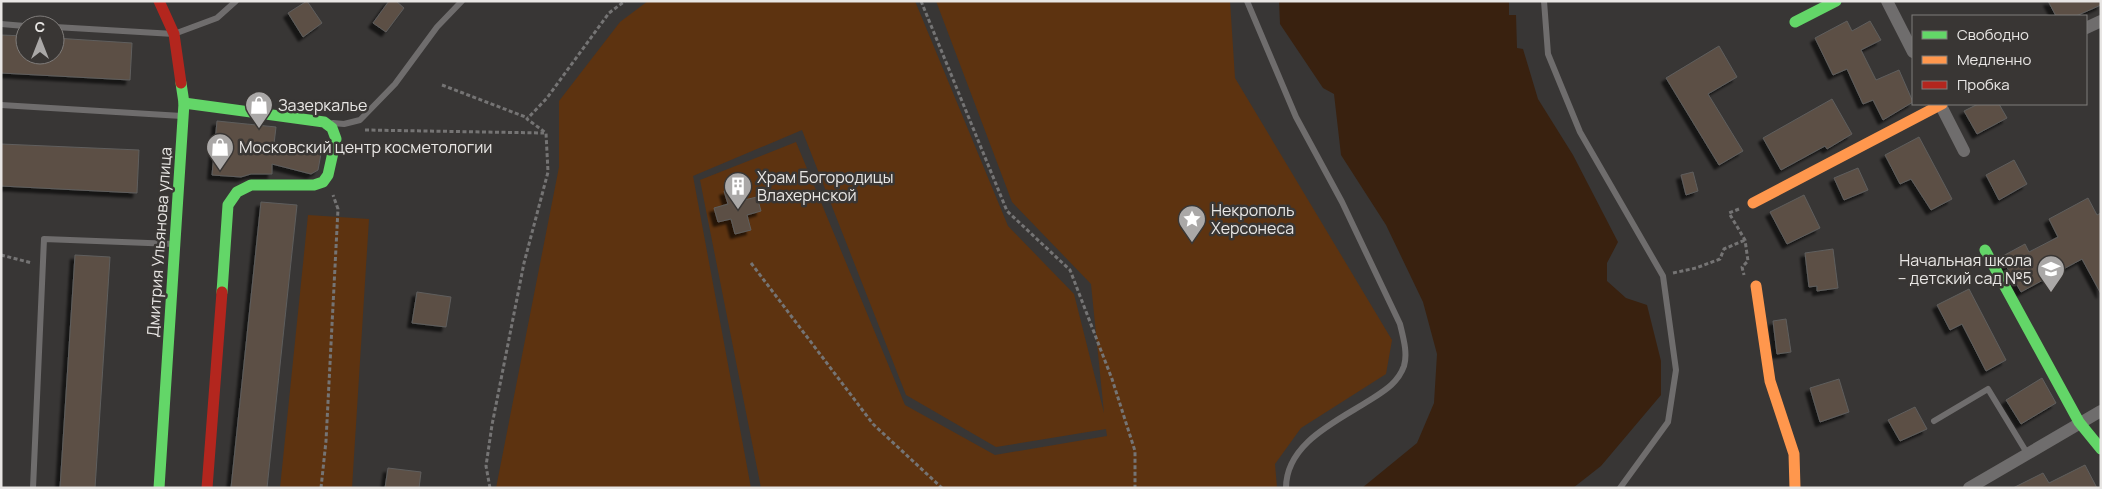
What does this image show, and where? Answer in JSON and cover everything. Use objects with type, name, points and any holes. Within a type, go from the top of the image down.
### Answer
[{"type":"street","name":"Дмитрия Ульянова улица","points":[[159,1],[174,34],[184,103],[159,488]]},
{"type":"street","points":[[1795,22],[1836,1]]},
{"type":"street","points":[[1887,1],[1912,50]]},
{"type":"street","points":[[2087,27],[2101,20]]},
{"type":"street","points":[[184,103],[324,122],[332,128],[336,139],[326,179],[318,184],[251,185],[236,192],[228,205],[207,488]]},
{"type":"street","points":[[1753,203],[1939,105]]},
{"type":"street","points":[[1941,105],[1964,151]]},
{"type":"street","points":[[1985,250],[2079,422],[2101,449]]},
{"type":"street","points":[[1756,286],[1770,381],[1794,454],[1795,488]]},
{"type":"street","points":[[1969,488],[2079,422],[2101,411]]},
{"type":"lane","points":[[65,28],[174,34],[217,18],[236,1]]},
{"type":"lane","points":[[324,122],[344,124],[360,120],[395,84],[437,27],[462,1]]},
{"type":"lane","points":[[1247,1],[1296,118],[1342,202],[1400,324],[1405,343],[1404,365],[1392,386],[1312,438],[1296,456],[1286,477],[1286,488]]},
{"type":"lane","points":[[1544,1],[1548,54],[1580,132],[1663,276],[1676,370],[1668,422],[1620,488]]},
{"type":"lane","points":[[1,24],[15,25]]},
{"type":"lane","points":[[1,105],[183,116]]},
{"type":"lane","points":[[33,488],[44,239],[176,244]]},
{"type":"lane","points":[[1934,421],[1988,389],[2027,453]]},
{"type":"path","points":[[528,118],[547,98],[609,13],[626,1]]},
{"type":"path","points":[[921,1],[1007,211],[1070,270],[1112,379],[1135,451],[1135,488]]},
{"type":"path","points":[[442,85],[528,118],[546,133]]},
{"type":"path","points":[[360,130],[546,133]]},
{"type":"path","points":[[490,488],[486,466],[492,425],[524,263],[548,172],[546,133]]},
{"type":"path","points":[[321,488],[326,441],[338,209],[326,179]]},
{"type":"path","points":[[1753,203],[1729,213],[1745,240],[1748,261],[1742,267],[1745,283],[1756,286]]},
{"type":"path","points":[[1663,276],[1696,268],[1720,259],[1724,249],[1745,240]]},
{"type":"path","points":[[1,255],[43,265]]},
{"type":"path","points":[[751,263],[873,424],[942,488]]},
{"type":"shaded area","points":[[648,1],[915,1],[1008,226],[1074,294],[1104,413],[1091,284],[1012,202],[936,1],[1230,1],[1235,78],[1392,340],[1386,374],[1301,428],[1275,464],[1277,488],[761,488],[700,180],[796,142],[905,405],[995,455],[1107,436],[1106,429],[996,447],[906,395],[802,130],[693,176],[751,488],[496,488],[559,167],[559,101],[620,22]]},
{"type":"shaded area","points":[[1279,1],[1509,1],[1509,15],[1516,15],[1517,48],[1523,49],[1538,99],[1573,155],[1618,242],[1607,263],[1607,281],[1626,298],[1647,305],[1661,361],[1661,395],[1601,466],[1573,488],[1362,488],[1417,443],[1434,403],[1437,354],[1423,302],[1386,225],[1341,155],[1334,94],[1323,88],[1280,24]]},
{"type":"shaded area","points":[[308,215],[369,219],[352,488],[280,488]]},
{"type":"building","points":[[307,1],[322,23],[303,37],[288,13]]},
{"type":"building","points":[[389,1],[396,1],[404,8],[386,32],[373,23]]},
{"type":"building","points":[[2048,1],[2101,1],[2101,5],[2078,15],[2055,15]]},
{"type":"building","points":[[1847,21],[1852,31],[1870,21],[1881,40],[1861,50],[1876,80],[1899,70],[1912,103],[1883,120],[1873,100],[1863,104],[1847,69],[1833,75],[1815,38]]},
{"type":"building","points":[[1,35],[15,36],[15,65],[65,65],[65,39],[132,43],[130,80],[1,73]]},
{"type":"building","points":[[1719,46],[1737,77],[1708,94],[1743,151],[1719,165],[1666,78]]},
{"type":"building","points":[[1832,99],[1852,134],[1827,149],[1825,146],[1781,170],[1763,138]]},
{"type":"building","points":[[1976,105],[2000,105],[2007,118],[1977,134],[1964,111]]},
{"type":"building","points":[[217,121],[276,127],[274,144],[303,152],[305,143],[322,148],[318,170],[311,174],[272,164],[272,174],[251,174],[241,177],[212,175]]},
{"type":"building","points":[[1919,137],[1952,199],[1931,210],[1911,179],[1900,184],[1885,155]]},
{"type":"building","points":[[1,144],[139,150],[137,193],[1,186]]},
{"type":"building","points":[[2014,160],[2027,184],[1999,200],[1986,175]]},
{"type":"building","points":[[1858,168],[1868,190],[1844,200],[1834,178]]},
{"type":"building","points":[[1693,172],[1698,191],[1686,195],[1681,175]]},
{"type":"building","name":"Храм Богородицы Влахернской","points":[[740,187],[744,200],[757,197],[761,211],[747,215],[751,230],[735,234],[731,219],[718,222],[714,208],[728,204],[724,191]]},
{"type":"building","points":[[1804,195],[1820,228],[1787,244],[1770,212]]},
{"type":"building","points":[[2088,198],[2097,215],[2101,213],[2101,294],[2082,259],[2021,292],[2001,257],[2025,244],[2029,252],[2058,237],[2049,219]]},
{"type":"building","points":[[261,202],[297,205],[267,488],[231,488]]},
{"type":"building","points":[[1833,249],[1838,288],[1817,291],[1817,286],[1809,287],[1805,253]]},
{"type":"building","points":[[75,255],[110,257],[95,488],[60,488]]},
{"type":"building","points":[[1969,289],[2006,360],[1986,371],[1962,324],[1950,330],[1937,305]]},
{"type":"building","points":[[417,292],[451,297],[446,327],[412,323]]},
{"type":"building","points":[[1786,319],[1791,352],[1777,354],[1773,321]]},
{"type":"building","points":[[2042,378],[2056,403],[2021,424],[2006,400]]},
{"type":"building","points":[[1839,379],[1849,412],[1820,422],[1810,388]]},
{"type":"building","points":[[1915,407],[1927,429],[1900,441],[1888,420]]},
{"type":"building","points":[[2085,465],[2097,488],[2013,488],[2043,473],[2049,483]]},
{"type":"building","points":[[388,468],[421,472],[419,488],[385,488]]},
{"type":"traffic: fast","points":[[1795,22],[1836,1]]},
{"type":"traffic: fast","points":[[159,488],[184,103],[181,83]]},
{"type":"traffic: fast","points":[[184,103],[324,122],[332,128],[336,139],[328,175],[323,182],[314,185],[251,185],[237,192],[228,205],[222,292]]},
{"type":"traffic: fast","points":[[1985,250],[2079,422],[2101,449]]},
{"type":"traffic: slow","points":[[1753,203],[1940,105]]},
{"type":"traffic: slow","points":[[1756,286],[1770,381],[1794,454],[1795,488]]},
{"type":"traffic: jam","points":[[159,1],[174,34],[181,83]]},
{"type":"traffic: jam","points":[[207,488],[222,292]]},
{"type":"place","name":"Зазеркалье","points":[[259,129]]},
{"type":"place","name":"Московский центр косметологии","points":[[220,171]]},
{"type":"place","name":"Храм Богородицы Влахернской","points":[[738,210]]},
{"type":"place","name":"Некрополь Херсонеса","points":[[1192,243]]},
{"type":"place","name":"Начальная школа – детский сад №5","points":[[2051,293]]}]
